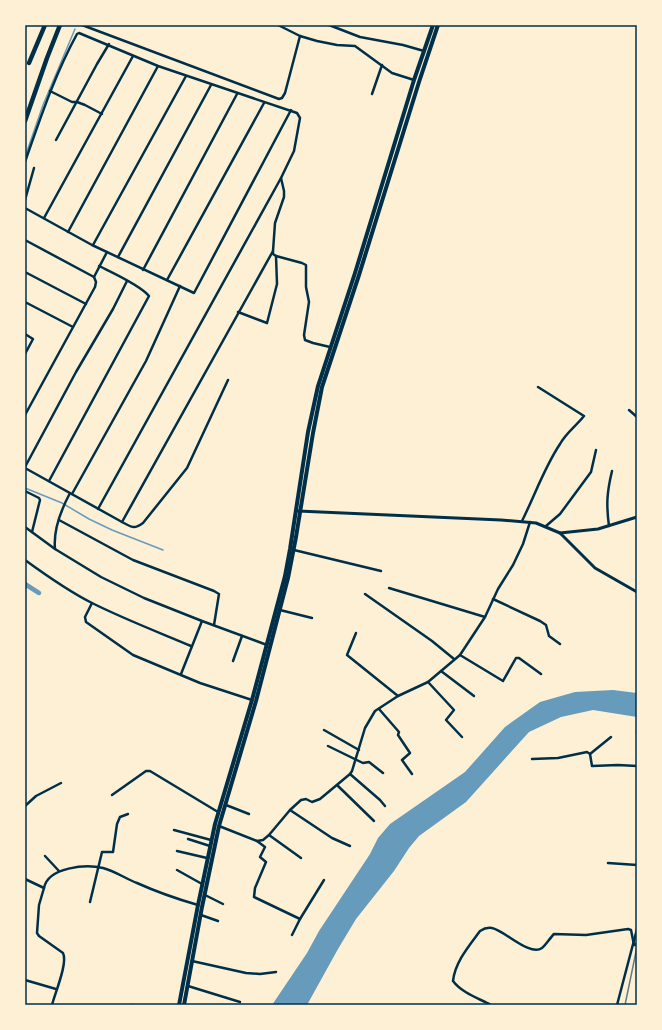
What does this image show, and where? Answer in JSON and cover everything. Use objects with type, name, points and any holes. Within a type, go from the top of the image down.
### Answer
[{"type":"highway","points":[[29,63],[45,25]]},
{"type":"highway","points":[[25,121],[60,25]]},
{"type":"highway","points":[[184,1005],[200,915],[219,826],[256,701],[294,550],[308,432],[318,386],[355,273],[414,80],[433,25]]},
{"type":"highway","points":[[179,1005],[212,840],[252,700],[285,576],[322,387],[438,25]]},
{"type":"street","points":[[82,25],[279,99],[282,98],[285,93],[300,36]]},
{"type":"street","points":[[278,25],[300,36],[337,45],[355,46],[392,72],[414,80]]},
{"type":"street","points":[[329,25],[360,37],[403,45],[424,51]]},
{"type":"street","points":[[25,162],[50,91],[68,49],[79,32],[158,66],[264,103],[291,110],[297,113],[300,118],[294,151],[281,178],[98,509]]},
{"type":"street","points":[[56,140],[109,44]]},
{"type":"street","points":[[44,218],[134,56]]},
{"type":"street","points":[[372,94],[382,65]]},
{"type":"street","points":[[68,232],[158,66]]},
{"type":"street","points":[[92,245],[186,76]]},
{"type":"street","points":[[118,258],[211,84]]},
{"type":"street","points":[[50,91],[102,114]]},
{"type":"street","points":[[144,270],[237,94]]},
{"type":"street","points":[[167,280],[264,103]]},
{"type":"street","points":[[25,208],[92,245],[194,293],[291,110]]},
{"type":"street","points":[[25,200],[34,168]]},
{"type":"street","points":[[122,522],[273,251],[275,223],[284,197],[281,178]]},
{"type":"street","points":[[25,240],[94,277],[96,282],[95,288],[25,415]]},
{"type":"street","points":[[238,312],[267,323],[277,284],[276,256],[273,254],[273,251]]},
{"type":"street","points":[[94,277],[106,252]]},
{"type":"street","points":[[276,256],[306,265],[306,287],[309,302],[304,335],[305,340],[330,347]]},
{"type":"street","points":[[49,481],[149,296],[127,281],[99,266]]},
{"type":"street","points":[[25,272],[86,304]]},
{"type":"street","points":[[127,281],[25,467],[98,509],[133,528],[137,528],[143,523],[187,468],[228,380]]},
{"type":"street","points":[[55,549],[58,520],[65,502],[146,360],[180,286]]},
{"type":"street","points":[[25,302],[73,327]]},
{"type":"street","points":[[25,334],[33,339],[25,354]]},
{"type":"street","points":[[522,521],[534,498],[546,468],[568,432],[584,416],[538,387]]},
{"type":"street","points":[[629,410],[637,417]]},
{"type":"street","points":[[546,526],[560,514],[591,472],[596,450]]},
{"type":"street","points":[[609,526],[606,507],[607,492],[612,471]]},
{"type":"street","points":[[25,491],[39,498],[40,500],[32,532]]},
{"type":"street","points":[[298,511],[530,522],[546,526],[560,533],[595,568],[637,592]]},
{"type":"street","points":[[560,533],[598,529],[637,517]]},
{"type":"street","points":[[58,520],[133,560],[219,594],[214,626]]},
{"type":"street","points":[[257,841],[263,840],[269,835],[290,810],[301,800],[306,799],[312,802],[320,799],[350,774],[365,728],[375,711],[398,696],[428,682],[460,655],[485,617],[520,551],[530,522]]},
{"type":"street","points":[[25,527],[55,549],[102,577],[136,594],[214,626],[267,644]]},
{"type":"street","points":[[294,550],[380,571]]},
{"type":"street","points":[[25,560],[52,580],[92,603],[191,646]]},
{"type":"street","points":[[389,588],[485,617]]},
{"type":"street","points":[[365,594],[432,641],[454,660]]},
{"type":"street","points":[[494,599],[546,625],[549,636],[560,644]]},
{"type":"street","points":[[92,603],[85,617],[86,622],[133,655],[200,683],[252,700]]},
{"type":"street","points":[[280,610],[312,618]]},
{"type":"street","points":[[181,674],[202,621]]},
{"type":"street","points":[[356,632],[348,655],[398,696]]},
{"type":"street","points":[[233,661],[242,636]]},
{"type":"street","points":[[460,655],[503,681],[516,658],[519,658],[541,674]]},
{"type":"street","points":[[441,671],[474,696]]},
{"type":"street","points":[[428,682],[454,710],[446,720],[462,737]]},
{"type":"street","points":[[379,708],[398,732],[398,735],[410,753],[402,760],[412,774]]},
{"type":"street","points":[[324,730],[359,750]]},
{"type":"street","points":[[590,754],[611,737]]},
{"type":"street","points":[[328,746],[365,763],[369,762],[383,773]]},
{"type":"street","points":[[532,759],[558,758],[588,752],[590,754]]},
{"type":"street","points":[[590,754],[592,766],[637,766]]},
{"type":"street","points":[[112,795],[146,771],[150,771],[219,812]]},
{"type":"street","points":[[350,774],[385,806]]},
{"type":"street","points":[[25,806],[36,796],[61,783]]},
{"type":"street","points":[[337,785],[374,821]]},
{"type":"street","points":[[225,805],[249,814]]},
{"type":"street","points":[[290,810],[332,838],[350,846]]},
{"type":"street","points":[[90,902],[102,852],[113,852],[117,824],[120,817],[128,814]]},
{"type":"street","points":[[219,826],[257,841],[265,847],[260,856],[266,862],[255,888],[254,897],[300,919]]},
{"type":"street","points":[[174,830],[212,840]]},
{"type":"street","points":[[269,835],[301,858]]},
{"type":"street","points":[[188,839],[211,846]]},
{"type":"street","points":[[177,851],[208,858]]},
{"type":"street","points":[[45,856],[59,871]]},
{"type":"street","points":[[608,862],[637,865]]},
{"type":"street","points":[[52,1005],[65,957],[63,953],[37,933],[39,905],[45,883],[59,871],[71,868],[98,867],[167,896],[198,905]]},
{"type":"street","points":[[177,870],[202,884]]},
{"type":"street","points":[[25,880],[44,888]]},
{"type":"street","points":[[292,935],[324,880]]},
{"type":"street","points":[[204,895],[223,904]]},
{"type":"street","points":[[200,915],[218,921]]},
{"type":"street","points":[[491,1005],[464,991],[453,981],[453,973],[461,958],[480,931],[484,928],[492,928],[523,946],[536,950],[542,948],[548,939],[554,934],[586,936],[628,929],[630,930],[635,944]]},
{"type":"street","points":[[617,1005],[635,944],[637,929]]},
{"type":"street","points":[[192,961],[254,974],[276,972]]},
{"type":"street","points":[[25,980],[56,989]]},
{"type":"street","points":[[188,986],[240,1002]]},
{"type":"water","points":[[613,690],[637,693],[637,717],[593,710],[561,717],[529,732],[466,802],[419,836],[409,848],[394,871],[356,919],[307,1005],[272,1005],[370,854],[378,838],[390,824],[465,772],[505,727],[540,702],[575,692]]},
{"type":"waterway","points":[[25,157],[43,105],[75,29]]},
{"type":"waterway","points":[[25,488],[62,503],[89,519],[112,530],[163,550]]},
{"type":"waterway","points":[[25,584],[39,593]]},
{"type":"railway","points":[[625,1005],[637,947]]}]
